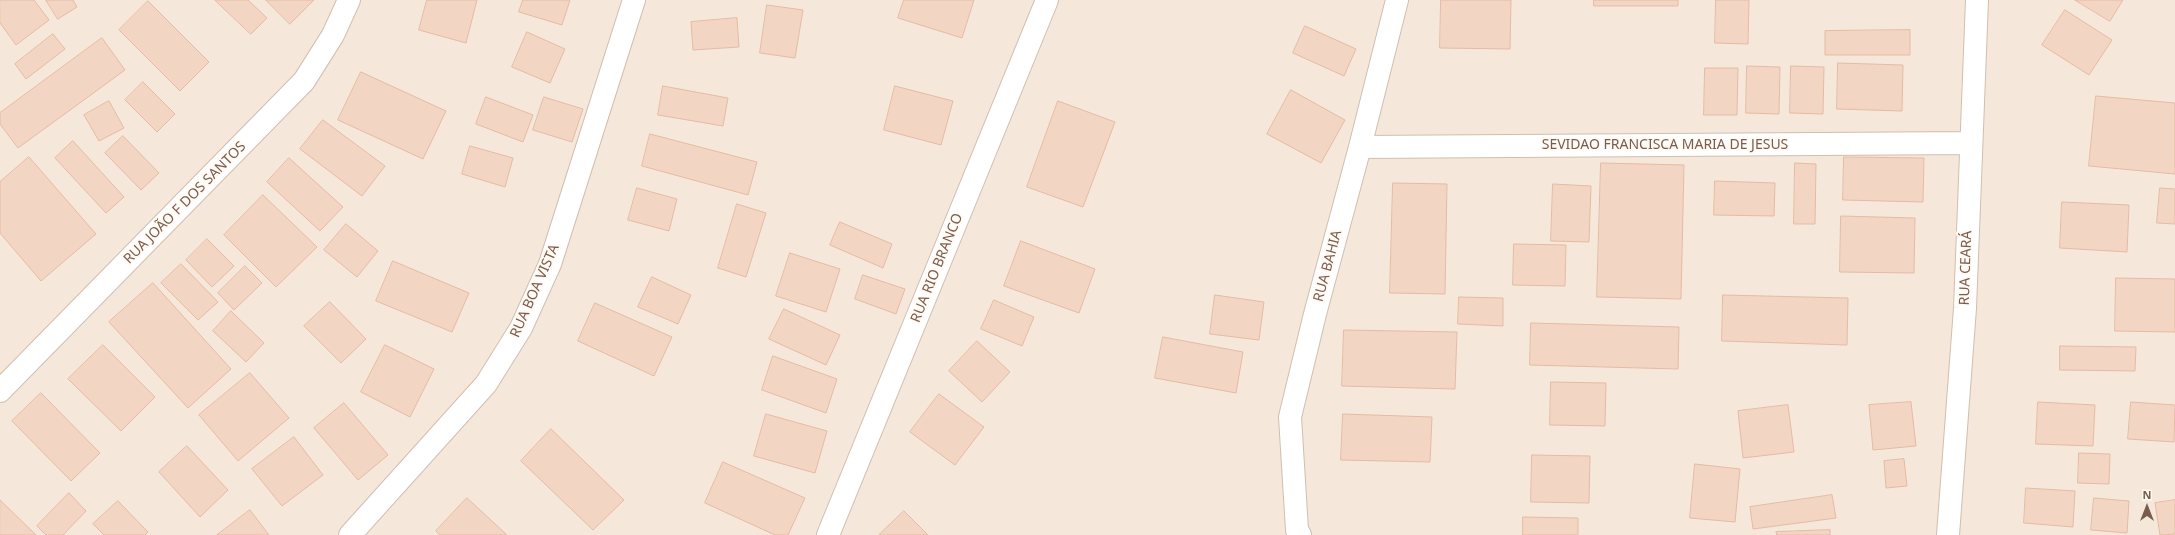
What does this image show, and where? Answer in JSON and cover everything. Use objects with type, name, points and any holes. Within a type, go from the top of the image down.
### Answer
[{"type":"street","name":"RUA JOÃO F DOS SANTOS","points":[[0,391],[304,81],[333,36],[349,0]]},
{"type":"street","name":"RUA BOA VISTA","points":[[350,535],[486,384],[521,328],[550,264],[634,0]]},
{"type":"street","name":"RUA RIO BRANCO","points":[[828,535],[1047,0]]},
{"type":"street","name":"RUA BAHIA","points":[[1300,535],[1297,530],[1290,417],[1315,314],[1360,147],[1397,0]]},
{"type":"street","name":"RUA CEARÁ","points":[[1948,535],[1965,308],[1970,143],[1977,0]]},
{"type":"street","name":"SEVIDAO FRANCISCA MARIA DE JESUS","points":[[1360,147],[1970,143]]},
{"type":"shaded area","points":[[0,0],[2175,0],[2175,535],[0,535]]},
{"type":"building","points":[[0,0],[34,0],[49,20],[16,45],[0,23]]},
{"type":"building","points":[[46,0],[73,0],[77,7],[58,19]]},
{"type":"building","points":[[215,0],[248,0],[267,18],[251,34]]},
{"type":"building","points":[[266,0],[314,0],[290,24]]},
{"type":"building","points":[[427,0],[477,0],[466,43],[419,30]]},
{"type":"building","points":[[523,0],[570,0],[562,25],[519,12]]},
{"type":"building","points":[[904,0],[974,0],[962,38],[898,18]]},
{"type":"building","points":[[1441,0],[1511,0],[1510,49],[1440,48]]},
{"type":"building","points":[[1594,0],[1678,0],[1678,6],[1594,6]]},
{"type":"building","points":[[1716,0],[1749,0],[1748,44],[1715,43]]},
{"type":"building","points":[[2075,0],[2123,0],[2110,21]]},
{"type":"building","points":[[148,1],[209,62],[180,91],[119,30]]},
{"type":"building","points":[[767,5],[803,10],[795,58],[760,53]]},
{"type":"building","points":[[2065,10],[2112,40],[2089,75],[2042,45]]},
{"type":"building","points":[[737,18],[739,47],[693,50],[691,22]]},
{"type":"building","points":[[1305,26],[1356,49],[1344,76],[1293,53]]},
{"type":"building","points":[[1910,30],[1910,55],[1825,55],[1825,31]]},
{"type":"building","points":[[527,32],[565,49],[550,83],[512,67]]},
{"type":"building","points":[[53,34],[65,49],[26,79],[15,64]]},
{"type":"building","points":[[102,38],[125,70],[18,148],[0,124],[0,113]]},
{"type":"building","points":[[1838,63],[1903,65],[1902,111],[1837,109]]},
{"type":"building","points":[[1747,66],[1780,67],[1779,114],[1746,113]]},
{"type":"building","points":[[1791,66],[1824,67],[1823,114],[1790,113]]},
{"type":"building","points":[[1705,68],[1738,68],[1737,115],[1704,115]]},
{"type":"building","points":[[361,72],[446,111],[423,159],[338,120]]},
{"type":"building","points":[[143,82],[175,114],[157,132],[125,100]]},
{"type":"building","points":[[663,86],[728,98],[723,126],[658,115]]},
{"type":"building","points":[[895,86],[953,101],[941,145],[884,130]]},
{"type":"building","points":[[1291,90],[1345,120],[1321,163],[1267,134]]},
{"type":"building","points":[[2096,96],[2175,103],[2175,174],[2089,166]]},
{"type":"building","points":[[486,97],[533,115],[523,142],[476,124]]},
{"type":"building","points":[[544,97],[583,109],[572,142],[533,130]]},
{"type":"building","points":[[109,101],[124,128],[99,141],[84,115]]},
{"type":"building","points":[[1058,101],[1115,122],[1083,207],[1027,187]]},
{"type":"building","points":[[323,120],[385,166],[362,196],[300,149]]},
{"type":"building","points":[[650,134],[757,162],[748,195],[642,166]]},
{"type":"building","points":[[123,136],[159,173],[141,190],[105,153]]},
{"type":"building","points":[[73,141],[124,197],[106,213],[55,158]]},
{"type":"building","points":[[470,146],[513,158],[505,187],[462,174]]},
{"type":"building","points":[[29,157],[96,234],[41,281],[0,233],[0,182]]},
{"type":"building","points":[[1844,157],[1924,158],[1923,202],[1843,200]]},
{"type":"building","points":[[289,158],[343,207],[320,231],[267,182]]},
{"type":"building","points":[[1601,163],[1684,165],[1681,299],[1597,297]]},
{"type":"building","points":[[1795,163],[1816,164],[1815,224],[1794,224]]},
{"type":"building","points":[[1715,181],[1775,183],[1774,216],[1714,215]]},
{"type":"building","points":[[1393,183],[1447,184],[1445,294],[1390,293]]},
{"type":"building","points":[[1553,184],[1591,186],[1589,242],[1551,241]]},
{"type":"building","points":[[637,188],[677,199],[669,231],[628,220]]},
{"type":"building","points":[[2160,188],[2175,189],[2175,224],[2157,223]]},
{"type":"building","points":[[263,195],[317,247],[276,287],[224,235]]},
{"type":"building","points":[[2062,202],[2129,205],[2127,252],[2060,248]]},
{"type":"building","points":[[737,204],[766,213],[746,277],[718,268]]},
{"type":"building","points":[[1841,216],[1915,218],[1914,273],[1840,272]]},
{"type":"building","points":[[840,222],[892,244],[883,268],[830,245]]},
{"type":"building","points":[[346,224],[378,251],[357,277],[324,250]]},
{"type":"building","points":[[207,239],[234,266],[212,287],[186,260]]},
{"type":"building","points":[[1021,241],[1095,269],[1079,313],[1004,286]]},
{"type":"building","points":[[1514,244],[1566,245],[1565,286],[1513,285]]},
{"type":"building","points":[[790,253],[840,269],[826,312],[776,296]]},
{"type":"building","points":[[393,261],[469,293],[452,332],[376,301]]},
{"type":"building","points":[[181,264],[218,302],[198,320],[161,283]]},
{"type":"building","points":[[245,266],[262,283],[234,310],[218,293]]},
{"type":"building","points":[[863,275],[905,289],[896,314],[855,299]]},
{"type":"building","points":[[652,277],[691,295],[678,324],[638,307]]},
{"type":"building","points":[[2116,278],[2175,279],[2175,332],[2115,331]]},
{"type":"building","points":[[153,283],[231,369],[188,408],[109,322]]},
{"type":"building","points":[[1215,295],[1264,302],[1259,340],[1210,334]]},
{"type":"building","points":[[1723,295],[1848,298],[1847,345],[1722,341]]},
{"type":"building","points":[[1459,297],[1503,298],[1503,326],[1458,324]]},
{"type":"building","points":[[994,300],[1034,317],[1022,346],[981,329]]},
{"type":"building","points":[[330,302],[366,339],[341,363],[304,326]]},
{"type":"building","points":[[595,303],[672,337],[654,376],[578,341]]},
{"type":"building","points":[[784,309],[840,335],[826,365],[769,339]]},
{"type":"building","points":[[231,311],[264,343],[246,362],[213,331]]},
{"type":"building","points":[[1531,323],[1679,327],[1678,369],[1530,365]]},
{"type":"building","points":[[1344,330],[1457,332],[1455,389],[1342,386]]},
{"type":"building","points":[[1163,337],[1243,352],[1236,393],[1155,378]]},
{"type":"building","points":[[977,341],[1010,372],[982,402],[949,371]]},
{"type":"building","points":[[103,345],[155,397],[121,431],[68,379]]},
{"type":"building","points":[[385,345],[434,369],[410,417],[361,392]]},
{"type":"building","points":[[2060,346],[2136,347],[2135,371],[2060,370]]},
{"type":"building","points":[[773,356],[837,379],[826,413],[762,390]]},
{"type":"building","points":[[250,373],[289,418],[238,461],[199,415]]},
{"type":"building","points":[[1551,382],[1606,383],[1605,426],[1550,425]]},
{"type":"building","points":[[41,393],[100,453],[71,481],[12,421]]},
{"type":"building","points":[[939,394],[984,427],[955,465],[910,432]]},
{"type":"building","points":[[1911,402],[1916,446],[1873,450],[1869,405]]},
{"type":"building","points":[[2038,402],[2095,405],[2093,446],[2036,444]]},
{"type":"building","points":[[2131,402],[2175,405],[2174,442],[2128,439]]},
{"type":"building","points":[[344,403],[388,455],[358,480],[314,428]]},
{"type":"building","points":[[1788,405],[1794,452],[1743,458],[1738,411]]},
{"type":"building","points":[[766,414],[827,431],[815,473],[754,456]]},
{"type":"building","points":[[1343,414],[1432,417],[1430,462],[1341,460]]},
{"type":"building","points":[[551,429],[624,500],[593,530],[521,461]]},
{"type":"building","points":[[294,437],[323,475],[282,506],[252,469]]},
{"type":"building","points":[[187,446],[228,490],[200,517],[159,472]]},
{"type":"building","points":[[2079,453],[2110,454],[2109,484],[2078,483]]},
{"type":"building","points":[[1532,455],[1590,456],[1589,503],[1531,502]]},
{"type":"building","points":[[1904,459],[1907,486],[1886,488],[1884,461]]},
{"type":"building","points":[[723,462],[805,498],[788,535],[775,535],[705,503]]},
{"type":"building","points":[[1695,464],[1740,469],[1735,522],[1690,518]]},
{"type":"building","points":[[2026,488],[2075,491],[2073,527],[2024,523]]},
{"type":"building","points":[[69,493],[86,511],[63,535],[46,535],[37,526]]},
{"type":"building","points":[[1832,495],[1836,518],[1753,529],[1750,507]]},
{"type":"building","points":[[467,498],[507,535],[440,535],[436,531]]},
{"type":"building","points":[[2094,498],[2129,501],[2127,533],[2091,530]]},
{"type":"building","points":[[0,500],[36,535],[0,535]]},
{"type":"building","points":[[2175,500],[2175,534],[2160,535],[2155,503]]},
{"type":"building","points":[[118,501],[148,532],[145,535],[104,535],[93,524]]},
{"type":"building","points":[[250,510],[269,535],[217,535]]},
{"type":"building","points":[[904,511],[928,535],[879,535]]},
{"type":"building","points":[[1523,517],[1578,518],[1578,535],[1523,535]]},
{"type":"building","points":[[1830,530],[1830,535],[1777,535],[1776,532]]}]
